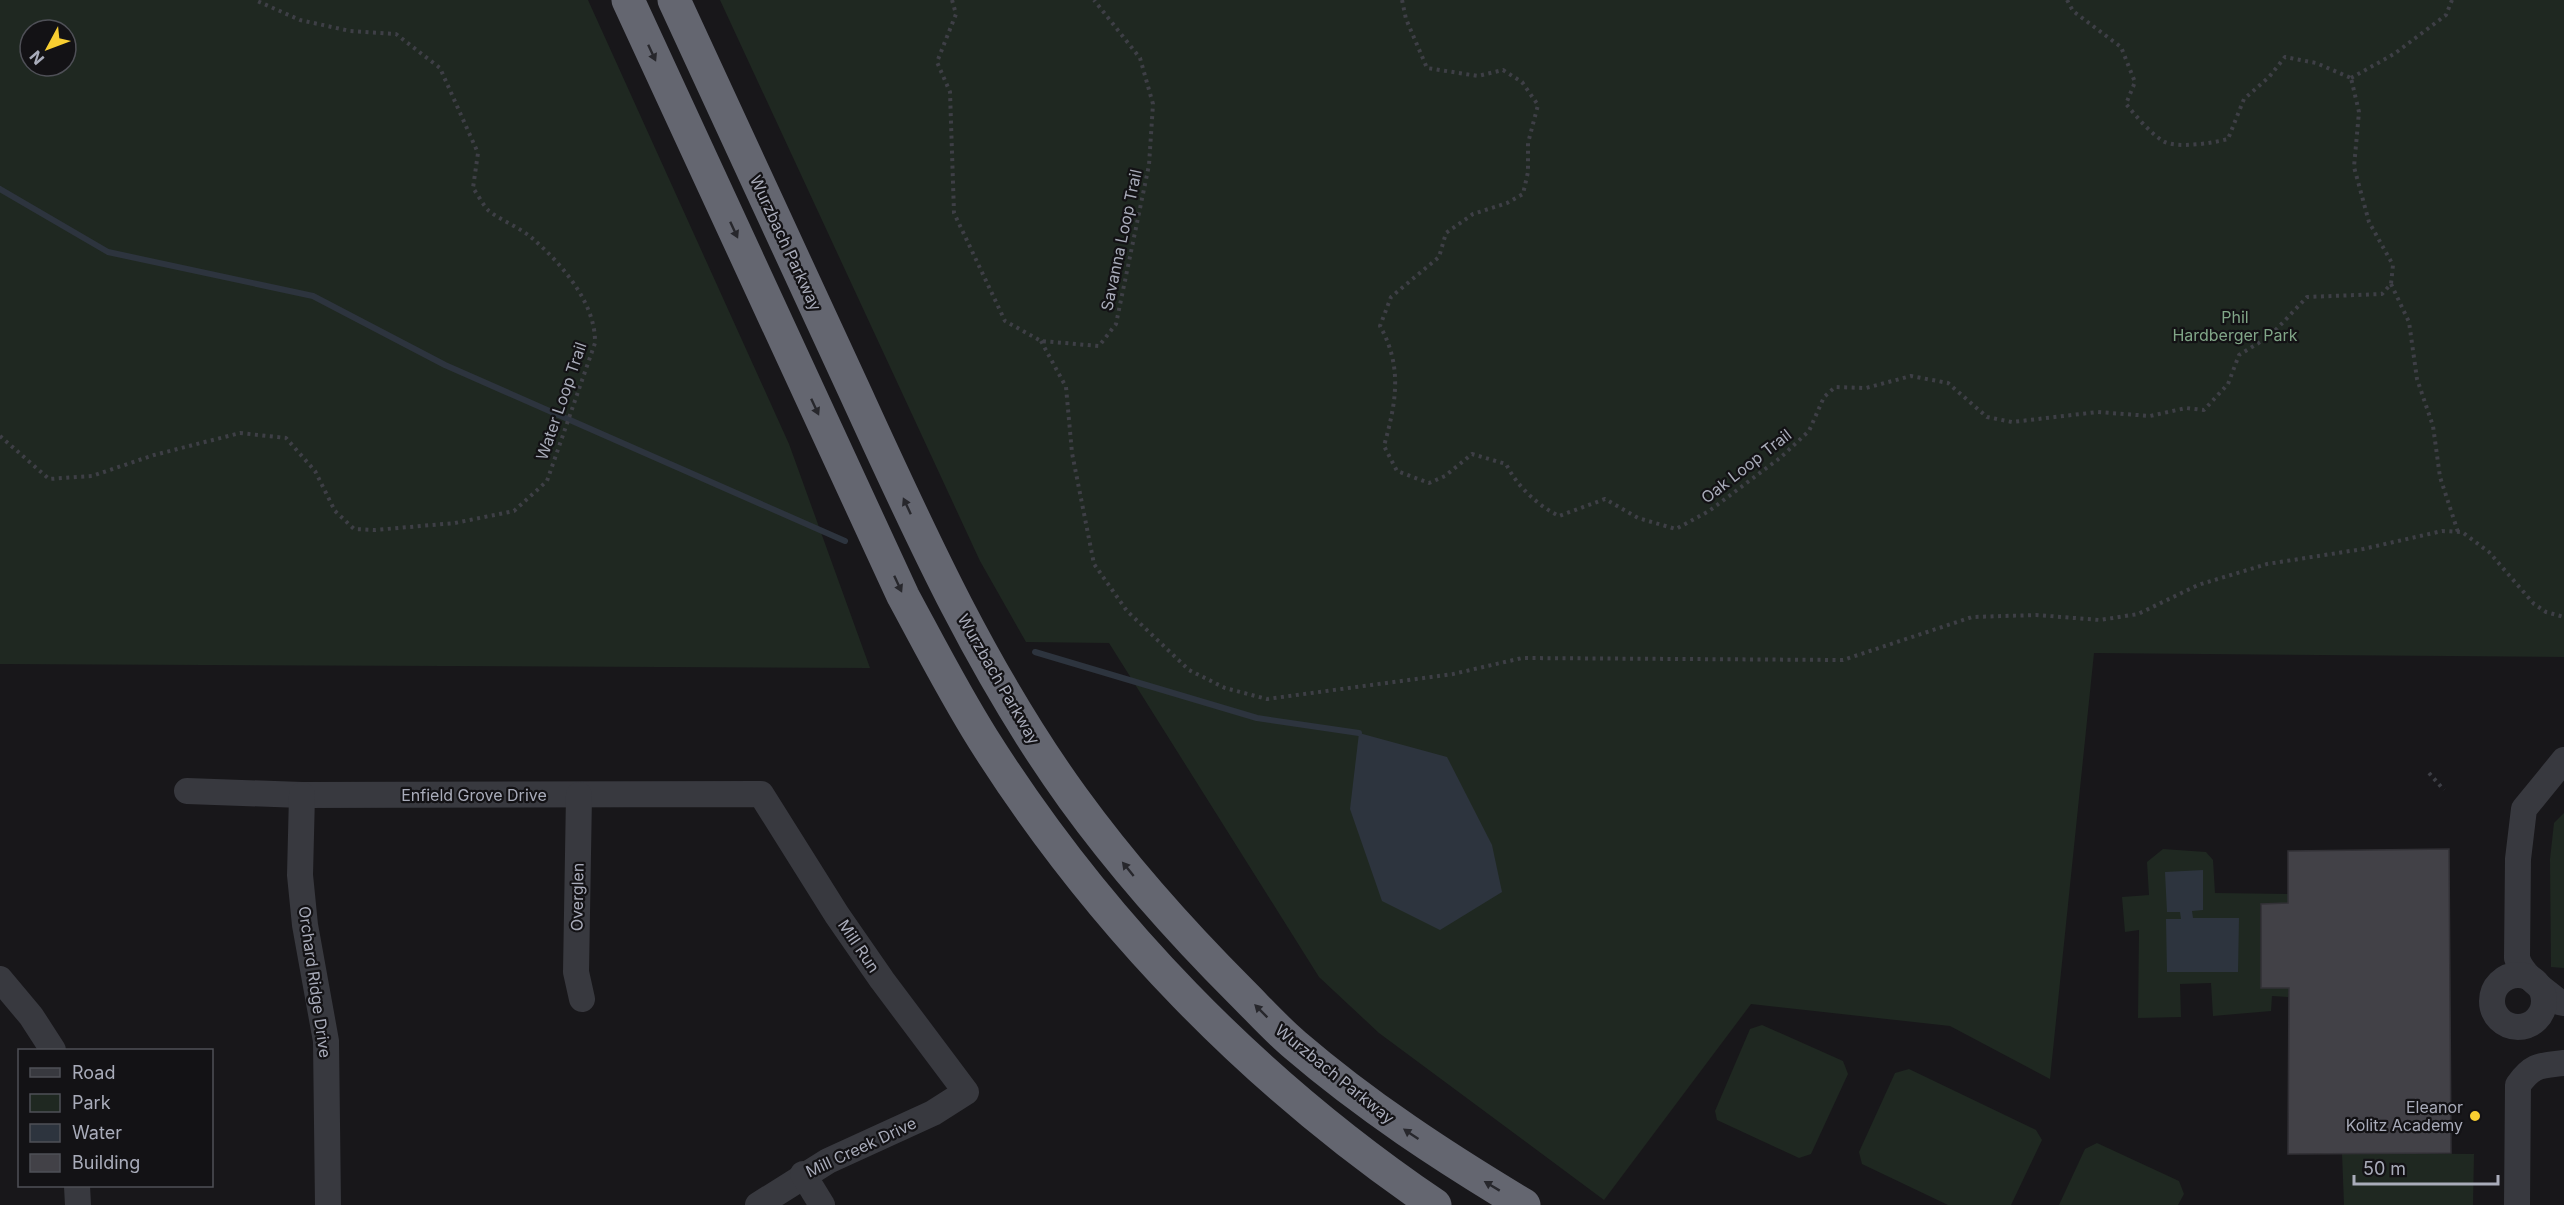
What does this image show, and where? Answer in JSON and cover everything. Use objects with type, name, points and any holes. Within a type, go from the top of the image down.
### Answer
[{"type":"highway","points":[[628,0],[903,596],[948,681],[984,740],[1068,861],[1161,970],[1216,1028],[1346,1141],[1435,1205]]},
{"type":"highway","name":"Wurzbach Parkway","points":[[674,0],[910,512],[960,613],[1005,694],[1072,797],[1153,900],[1292,1042],[1353,1092],[1403,1128],[1460,1167],[1524,1205]]},
{"type":"street","points":[[2564,760],[2524,808],[2518,859],[2517,958],[2519,965],[2537,983],[2559,1002],[2564,1003]]},
{"type":"street","name":"Enfield Grove Drive","points":[[187,791],[302,795],[761,794]]},
{"type":"street","name":"Mill Run","points":[[761,794],[837,915],[882,980],[966,1092]]},
{"type":"street","name":"Orchard Ridge Drive","points":[[302,795],[300,875],[305,925],[326,1041],[328,1205]]},
{"type":"street","name":"Overglen","points":[[579,795],[576,972],[582,999]]},
{"type":"street","points":[[0,979],[31,1016],[52,1049]]},
{"type":"street","points":[[2517,1205],[2518,1085],[2535,1066],[2564,1063]]},
{"type":"street","name":"Mill Creek Drive","points":[[758,1205],[803,1174],[933,1113],[966,1092]]},
{"type":"street","points":[[803,1174],[822,1205]]},
{"type":"street","points":[[77,1187],[78,1205]]},
{"type":"path","name":"Water Loop Trail","points":[[0,436],[49,479],[92,476],[154,455],[240,433],[286,438],[315,471],[335,511],[354,529],[375,530],[455,523],[514,511],[547,481],[595,343],[594,327],[588,310],[562,269],[531,237],[488,210],[473,188],[477,153],[440,68],[396,34],[350,31],[300,20],[255,0]]},
{"type":"path","name":"Savanna Loop Trail","points":[[952,0],[956,14],[937,62],[950,92],[954,213],[1005,321],[1041,340],[1099,346],[1116,324],[1149,165],[1153,104],[1140,58],[1094,0]]},
{"type":"path","name":"Oak Loop Trail","points":[[1402,0],[1406,19],[1427,68],[1478,76],[1503,70],[1522,82],[1538,105],[1528,142],[1528,172],[1523,194],[1507,203],[1473,214],[1446,233],[1439,258],[1390,297],[1380,327],[1390,345],[1396,374],[1395,407],[1384,446],[1397,471],[1429,483],[1445,476],[1472,454],[1506,464],[1514,479],[1544,509],[1559,516],[1605,499],[1638,518],[1676,529],[1709,511],[1780,458],[1809,431],[1824,397],[1835,387],[1866,388],[1911,376],[1948,383],[1987,417],[2012,422],[2098,412],[2150,416],[2186,408],[2204,410],[2228,384],[2239,355],[2270,336],[2307,297],[2382,294],[2391,284]]},
{"type":"path","points":[[2067,0],[2073,11],[2121,47],[2135,82],[2126,104],[2165,142],[2207,145],[2228,139],[2244,99],[2269,77],[2285,57],[2316,63],[2351,78]]},
{"type":"path","points":[[2351,78],[2394,54],[2446,15],[2452,0]]},
{"type":"path","points":[[2351,78],[2359,112],[2354,167],[2369,222],[2393,265],[2391,284],[2409,322],[2416,379],[2433,426],[2440,477],[2458,532]]},
{"type":"path","points":[[1041,340],[1066,387],[1072,453],[1094,564],[1127,611],[1189,669],[1225,688],[1268,699],[1453,674],[1522,658],[1843,660],[1972,617],[2036,615],[2100,620],[2138,614],[2198,585],[2267,564],[2363,549],[2442,531],[2462,532],[2489,552],[2534,604],[2546,612],[2564,617]]},
{"type":"path","points":[[2429,773],[2444,790]]},
{"type":"green space","points":[[0,0],[588,0],[789,444],[870,668],[0,664]]},
{"type":"green space","name":"Phil Hardberger Park","points":[[720,0],[2564,0],[2564,657],[2094,653],[2050,1079],[1950,1026],[1751,1004],[1604,1200],[1379,1033],[1319,977],[1109,643],[1026,642],[980,561]]},
{"type":"green space","points":[[2564,813],[2564,968],[2551,967],[2550,859],[2554,823]]},
{"type":"green space","points":[[2163,849],[2206,852],[2213,860],[2215,893],[2288,894],[2288,903],[2261,904],[2260,906],[2261,987],[2289,988],[2288,997],[2272,996],[2271,1011],[2213,1016],[2211,983],[2180,984],[2181,1017],[2138,1018],[2139,930],[2125,932],[2122,897],[2149,895],[2147,862]]},
{"type":"green space","points":[[1762,1025],[1843,1061],[1848,1074],[1811,1154],[1799,1158],[1717,1120],[1715,1111],[1750,1029]]},
{"type":"green space","points":[[1909,1069],[2036,1130],[2042,1140],[2011,1205],[1948,1205],[1862,1164],[1859,1152],[1895,1073]]},
{"type":"green space","points":[[2097,1143],[2179,1181],[2184,1194],[2178,1205],[2059,1205],[2085,1149]]},
{"type":"green space","points":[[2342,1153],[2474,1154],[2473,1205],[2344,1205]]},
{"type":"water","points":[[1359,733],[1447,757],[1492,845],[1502,892],[1440,930],[1382,901],[1350,809]]},
{"type":"water","points":[[2203,870],[2203,910],[2192,911],[2193,918],[2239,918],[2238,972],[2167,972],[2166,919],[2181,919],[2180,912],[2167,912],[2165,872]]},
{"type":"building","points":[[2449,849],[2451,1153],[2288,1154],[2289,988],[2261,988],[2261,904],[2288,903],[2288,851]]},
{"type":"waterway","points":[[0,189],[108,252],[313,296],[445,365],[845,541]]},
{"type":"waterway","points":[[1035,652],[1257,718],[1359,733]]},
{"type":"place","name":"Eleanor Kolitz Academy","points":[[2475,1116]]}]
